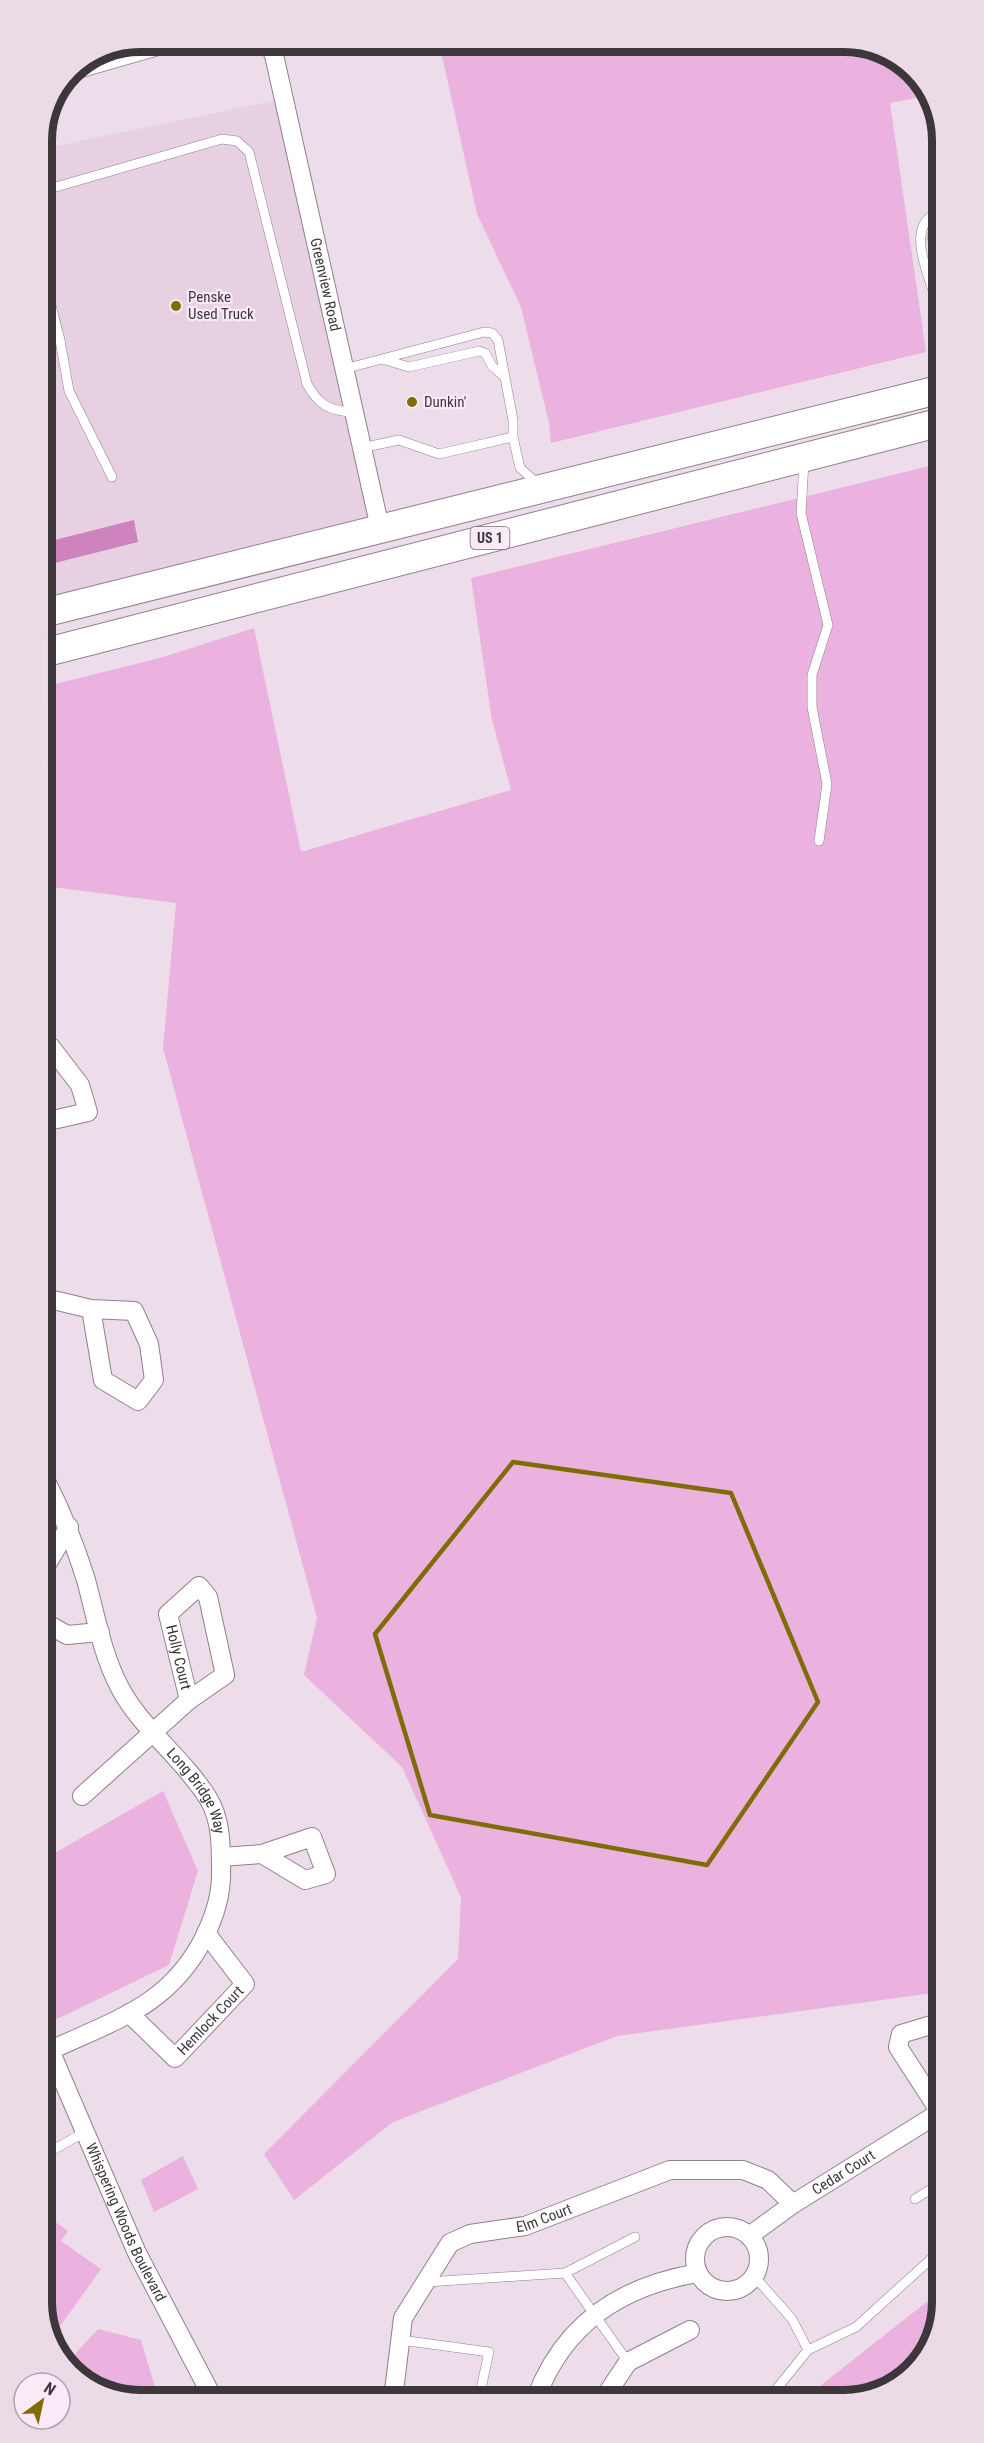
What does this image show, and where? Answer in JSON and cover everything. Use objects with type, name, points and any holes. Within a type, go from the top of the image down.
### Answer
[{"type":"highway","name":"US 1","points":[[53,611],[932,391]]},
{"type":"highway","name":"US 1","points":[[53,650],[932,426]]},
{"type":"street","name":"Greenview Road","points":[[272,52],[380,528]]},
{"type":"street","points":[[97,64],[135,53]]},
{"type":"street","points":[[53,1049],[80,1085],[88,1112],[53,1120]]},
{"type":"street","points":[[52,1300],[91,1310],[134,1311],[149,1344],[154,1380],[138,1401],[104,1380],[91,1310]]},
{"type":"street","name":"Long Bridge Way","points":[[52,1494],[69,1527],[107,1663],[121,1691],[188,1770],[209,1800],[219,1829],[221,1857],[219,1900],[206,1933],[190,1962],[174,1982],[160,1995],[129,2013],[52,2045]]},
{"type":"street","points":[[52,1555],[69,1527]]},
{"type":"street","name":"Holly Court","points":[[82,1796],[189,1700],[225,1676],[208,1597],[199,1586],[168,1614],[189,1700]]},
{"type":"street","points":[[52,1627],[67,1635],[100,1632]]},
{"type":"street","points":[[221,1857],[262,1854]]},
{"type":"street","name":"Hemlock Court","points":[[129,2013],[175,2058],[245,1984],[206,1933]]},
{"type":"street","name":"Cedar Court","points":[[932,2025],[901,2034],[898,2047],[932,2099]]},
{"type":"street","name":"Whispering Woods Boulevard","points":[[52,2053],[137,2253],[209,2390]]},
{"type":"street","name":"Cedar Court","points":[[749,2236],[794,2204],[932,2119]]},
{"type":"street","name":"Elm Court","points":[[394,2390],[403,2319],[428,2282],[450,2243],[471,2234],[525,2226],[670,2170],[743,2170],[768,2180],[794,2204]]},
{"type":"street","points":[[728,2226],[741,2230],[749,2236],[758,2250],[759,2264],[754,2276],[744,2286],[725,2291],[712,2287],[698,2273],[696,2250],[700,2241],[709,2232],[728,2226]]},
{"type":"street","points":[[541,2390],[559,2352],[596,2313],[616,2300],[651,2283],[698,2273]]},
{"type":"street","points":[[609,2390],[628,2362],[690,2330]]},
{"type":"lane","points":[[53,187],[222,139],[237,141],[249,152],[306,384],[324,407],[352,412]]},
{"type":"lane","points":[[932,215],[924,225],[920,237],[932,283]]},
{"type":"lane","points":[[53,314],[69,391],[112,477]]},
{"type":"lane","points":[[344,369],[488,332],[498,340],[520,468],[544,488]]},
{"type":"lane","points":[[381,359],[409,367],[479,351],[485,353],[492,366],[505,377]]},
{"type":"lane","points":[[361,448],[405,440],[431,453],[440,454],[513,437]]},
{"type":"lane","points":[[805,457],[801,513],[828,625],[812,675],[812,706],[826,784],[819,841]]},
{"type":"lane","points":[[52,2150],[87,2131]]},
{"type":"lane","points":[[915,2199],[932,2188]]},
{"type":"lane","points":[[428,2282],[566,2273],[634,2237]]},
{"type":"lane","points":[[776,2390],[808,2350],[856,2327],[932,2258]]},
{"type":"lane","points":[[566,2273],[628,2362]]},
{"type":"lane","points":[[754,2276],[792,2319],[808,2350]]},
{"type":"lane","points":[[401,2340],[489,2352],[481,2390]]},
{"type":"highlighted area","points":[[513,1462],[731,1493],[818,1702],[707,1865],[430,1815],[375,1634]]},
{"type":"shaded area","points":[[441,52],[861,54],[888,64],[906,78],[921,97],[890,103],[926,352],[551,443],[549,423],[521,307],[477,214]]},
{"type":"shaded area","points":[[283,99],[380,528],[53,611],[53,147]]},
{"type":"shaded area","points":[[932,465],[932,1993],[617,2036],[393,2122],[294,2200],[264,2154],[458,1959],[461,1897],[402,1767],[304,1675],[317,1618],[163,1048],[176,903],[53,887],[53,685],[160,658],[254,628],[301,852],[511,790],[492,720],[471,578]]},
{"type":"shaded area","points":[[134,520],[138,542],[53,564],[53,541]]},
{"type":"shaded area","points":[[163,1791],[198,1871],[169,1965],[55,2020],[52,2013],[52,1854]]},
{"type":"shaded area","points":[[183,2156],[198,2189],[154,2212],[141,2180]]},
{"type":"shaded area","points":[[52,2220],[68,2231],[61,2241],[101,2269],[57,2331],[52,2303]]},
{"type":"shaded area","points":[[932,2298],[929,2325],[917,2351],[906,2365],[888,2379],[872,2386],[855,2390],[815,2390]]},
{"type":"shaded area","points":[[98,2329],[141,2340],[156,2390],[123,2389],[107,2384],[96,2379],[78,2365],[72,2357]]},
{"type":"place","name":"Penske Used Truck","points":[[176,306]]},
{"type":"place","name":"Dunkin'","points":[[412,402]]}]
